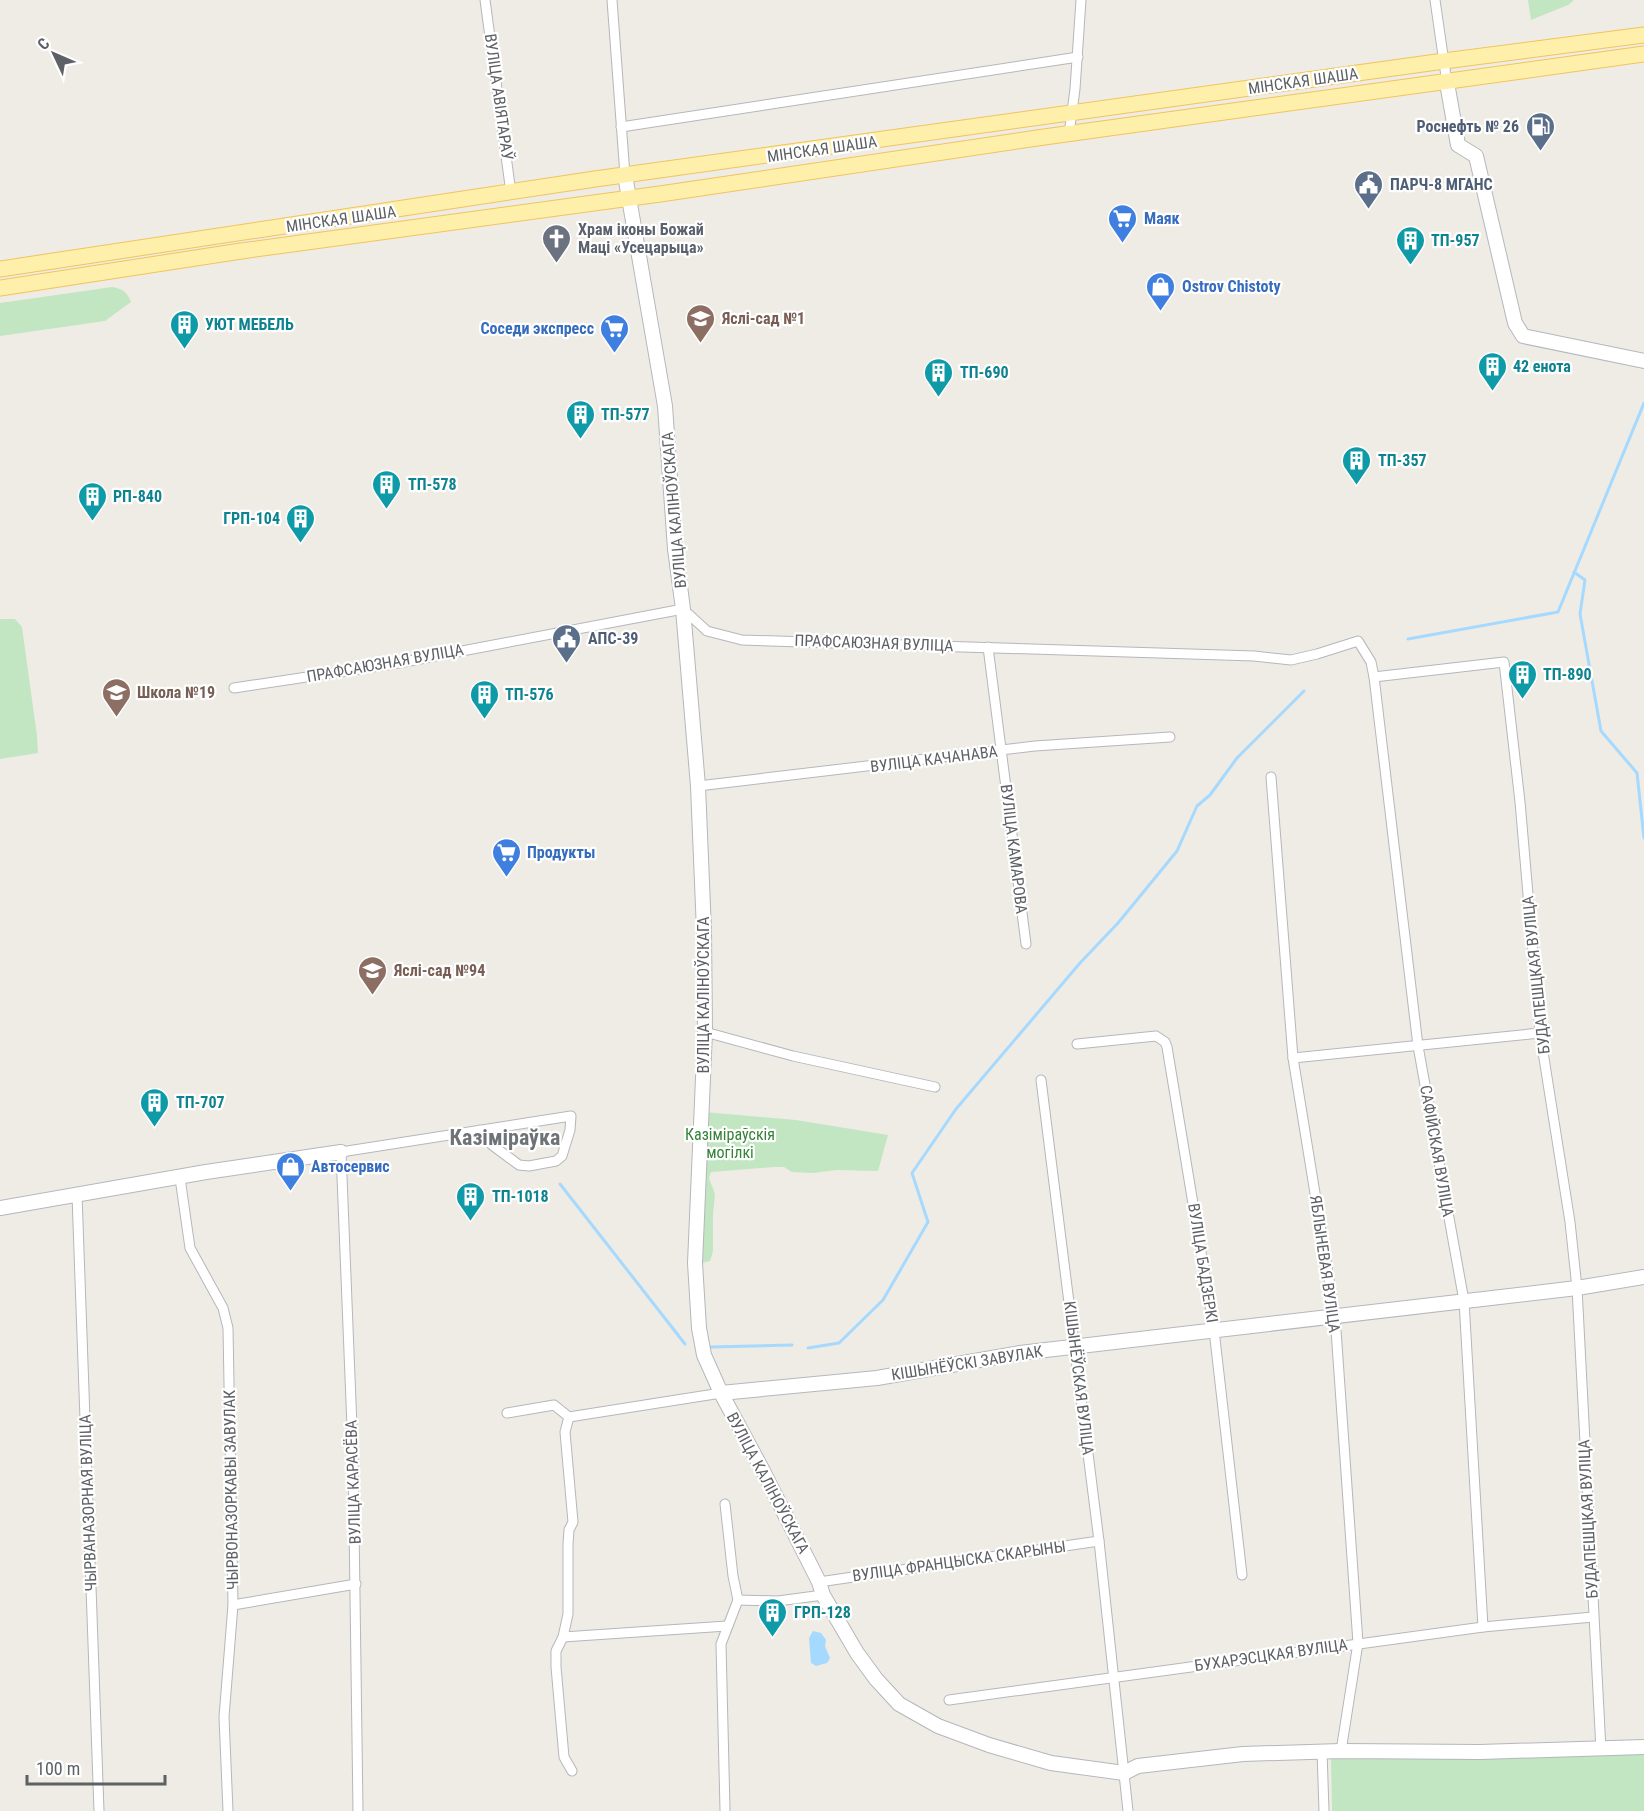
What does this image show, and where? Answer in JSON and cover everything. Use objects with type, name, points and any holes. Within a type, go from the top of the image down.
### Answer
[{"type":"main road","name":"МІНСКАЯ ШАША","points":[[0,269],[511,194],[625,175],[1644,35]]},
{"type":"main road","name":"МІНСКАЯ ШАША","points":[[0,288],[241,251],[628,199],[1644,54]]},
{"type":"main road","points":[[1447,83],[1458,145],[1476,156],[1515,322],[1523,336],[1644,361]]},
{"type":"main road","name":"ВУЛІЦА КАЛІНОЎСКАГА","points":[[625,175],[665,406],[675,549],[683,609],[698,786],[704,919],[705,1032],[695,1263],[699,1328],[704,1355],[721,1393],[821,1588],[863,1662],[899,1704],[938,1726],[989,1745],[1051,1763],[1124,1773]]},
{"type":"main road","points":[[0,1208],[206,1172],[341,1152]]},
{"type":"main road","points":[[1214,1330],[1577,1288],[1644,1277]]},
{"type":"main road","name":"КІШЫНЁЎСКІ ЗАВУЛАК","points":[[721,1393],[877,1378],[963,1362],[1075,1346],[1214,1330]]},
{"type":"main road","points":[[1124,1773],[1138,1766],[1243,1754],[1322,1751],[1601,1750],[1644,1747]]},
{"type":"street","name":"ВУЛІЦА АВІЯТАРАЎ","points":[[485,0],[511,194]]},
{"type":"street","name":"ВУЛІЦА КАЛІНОЎСКАГА","points":[[612,0],[625,175]]},
{"type":"street","points":[[1069,135],[1078,57],[1081,0]]},
{"type":"street","points":[[1435,0],[1447,83]]},
{"type":"street","points":[[621,127],[1078,57]]},
{"type":"street","name":"ПРАФСАЮЗНАЯ ВУЛІЦА","points":[[234,688],[399,663],[683,609],[707,631],[742,640],[988,646],[1254,656],[1291,660],[1358,641],[1371,662],[1374,677]]},
{"type":"street","name":"ВУЛІЦА КАМАРОВА","points":[[988,646],[1026,944]]},
{"type":"street","name":"БУДАПЕШЦКАЯ ВУЛІЦА","points":[[1374,677],[1504,662],[1520,802],[1540,1032],[1577,1288],[1601,1750]]},
{"type":"street","name":"САФІЙСКАЯ ВУЛІЦА","points":[[1374,677],[1418,1046],[1464,1300],[1484,1627]]},
{"type":"street","name":"ВУЛІЦА КАЧАНАВА","points":[[698,786],[1035,746],[1170,736]]},
{"type":"street","name":"ЯБЛЫНЕВАЯ ВУЛІЦА","points":[[1271,777],[1293,1058],[1335,1316],[1358,1643],[1341,1751]]},
{"type":"street","points":[[705,1032],[793,1056],[935,1088]]},
{"type":"street","points":[[1293,1058],[1540,1032]]},
{"type":"street","name":"ВУЛІЦА БАДЗЕРКІ","points":[[1077,1044],[1156,1036],[1165,1042],[1214,1330],[1242,1575]]},
{"type":"street","name":"КІШЫНЁЎСКАЯ ВУЛІЦА","points":[[1041,1080],[1099,1541],[1128,1811]]},
{"type":"street","points":[[341,1152],[480,1130],[571,1116],[570,1130],[562,1156],[556,1161],[529,1166],[519,1166],[492,1144],[480,1130]]},
{"type":"street","name":"ВУЛІЦА КАРАСЁВА","points":[[341,1152],[353,1452],[358,1811]]},
{"type":"street","name":"ЧЫРВОНАЗОРКАВЫ ЗАВУЛАК","points":[[180,1178],[190,1248],[223,1308],[228,1328],[233,1605],[224,1717],[228,1811]]},
{"type":"street","name":"ЧЫРВАНАЗОРНАЯ ВУЛІЦА","points":[[77,1195],[99,1811]]},
{"type":"street","points":[[507,1413],[554,1405],[568,1417],[721,1393]]},
{"type":"street","points":[[568,1417],[565,1432],[573,1522],[569,1530],[568,1544],[568,1614],[563,1637],[556,1651],[556,1667],[564,1757],[572,1771]]},
{"type":"street","points":[[725,1504],[738,1600],[721,1644],[725,1810]]},
{"type":"street","name":"ВУЛІЦА ФРАНЦЫСКА СКАРЫНЫ","points":[[738,1600],[778,1601],[821,1588],[1099,1541]]},
{"type":"street","points":[[233,1605],[356,1584]]},
{"type":"street","name":"БУХАРЭСЦКАЯ ВУЛІЦА","points":[[949,1700],[1358,1643],[1484,1627],[1593,1617]]},
{"type":"street","points":[[563,1637],[727,1626]]},
{"type":"street","points":[[1322,1751],[1324,1811]]},
{"type":"green space","points":[[1528,0],[1574,0],[1568,5],[1531,20]]},
{"type":"green space","points":[[112,287],[124,292],[131,302],[105,321],[0,336],[0,303]]},
{"type":"green space","points":[[0,619],[15,619],[22,627],[38,753],[0,759]]},
{"type":"green space","name":"Казіміраўскія могілкі","points":[[704,1112],[796,1120],[888,1135],[878,1171],[837,1170],[813,1173],[792,1172],[784,1167],[774,1167],[711,1172],[709,1178],[715,1194],[713,1251],[710,1261],[702,1263],[699,1255]]},
{"type":"green space","points":[[1644,1754],[1644,1811],[1332,1811],[1331,1759]]},
{"type":"water","points":[[813,1631],[821,1633],[826,1640],[825,1646],[830,1658],[827,1663],[816,1666],[811,1663],[809,1638]]},
{"type":"waterway","points":[[1408,639],[1558,612],[1644,403]]},
{"type":"waterway","points":[[1574,572],[1585,580],[1580,614],[1601,731],[1637,773],[1644,838]]},
{"type":"waterway","points":[[808,1348],[839,1343],[883,1300],[928,1222],[912,1173],[956,1109],[1080,963],[1118,923],[1177,851],[1197,806],[1210,795],[1237,758],[1304,691]]},
{"type":"waterway","points":[[560,1184],[685,1344]]},
{"type":"waterway","points":[[711,1347],[792,1345]]},
{"type":"place","name":"Роснефть № 26","points":[[1540,152]]},
{"type":"place","name":"ПАРЧ-8 МГАНС","points":[[1369,210]]},
{"type":"place","name":"Маяк","points":[[1123,244]]},
{"type":"place","name":"Храм іконы Божай Маці «Усецарыца»","points":[[557,264]]},
{"type":"place","name":"ТП-957","points":[[1410,266]]},
{"type":"place","name":"Ostrov Chistoty","points":[[1161,312]]},
{"type":"place","name":"Яслі-сад №1","points":[[701,344]]},
{"type":"place","name":"УЮТ МЕБЕЛЬ","points":[[184,350]]},
{"type":"place","name":"Соседи экспресс","points":[[615,354]]},
{"type":"place","name":"42 енота","points":[[1492,392]]},
{"type":"place","name":"ТП-690","points":[[939,398]]},
{"type":"place","name":"ТП-577","points":[[580,440]]},
{"type":"place","name":"ТП-357","points":[[1357,486]]},
{"type":"place","name":"ТП-578","points":[[387,510]]},
{"type":"place","name":"РП-840","points":[[92,522]]},
{"type":"place","name":"ГРП-104","points":[[301,544]]},
{"type":"place","name":"АПС-39","points":[[567,664]]},
{"type":"place","name":"ТП-890","points":[[1522,700]]},
{"type":"place","name":"Школа №19","points":[[116,718]]},
{"type":"place","name":"ТП-576","points":[[484,720]]},
{"type":"place","name":"Продукты","points":[[506,878]]},
{"type":"place","name":"Яслі-сад №94","points":[[373,996]]},
{"type":"place","name":"ТП-707","points":[[155,1128]]},
{"type":"place","name":"Автосервис","points":[[290,1192]]},
{"type":"place","name":"ТП-1018","points":[[471,1222]]},
{"type":"place","name":"ГРП-128","points":[[773,1638]]},
{"type":"district","name":"Казіміраўка","points":[[505,1137]]}]
